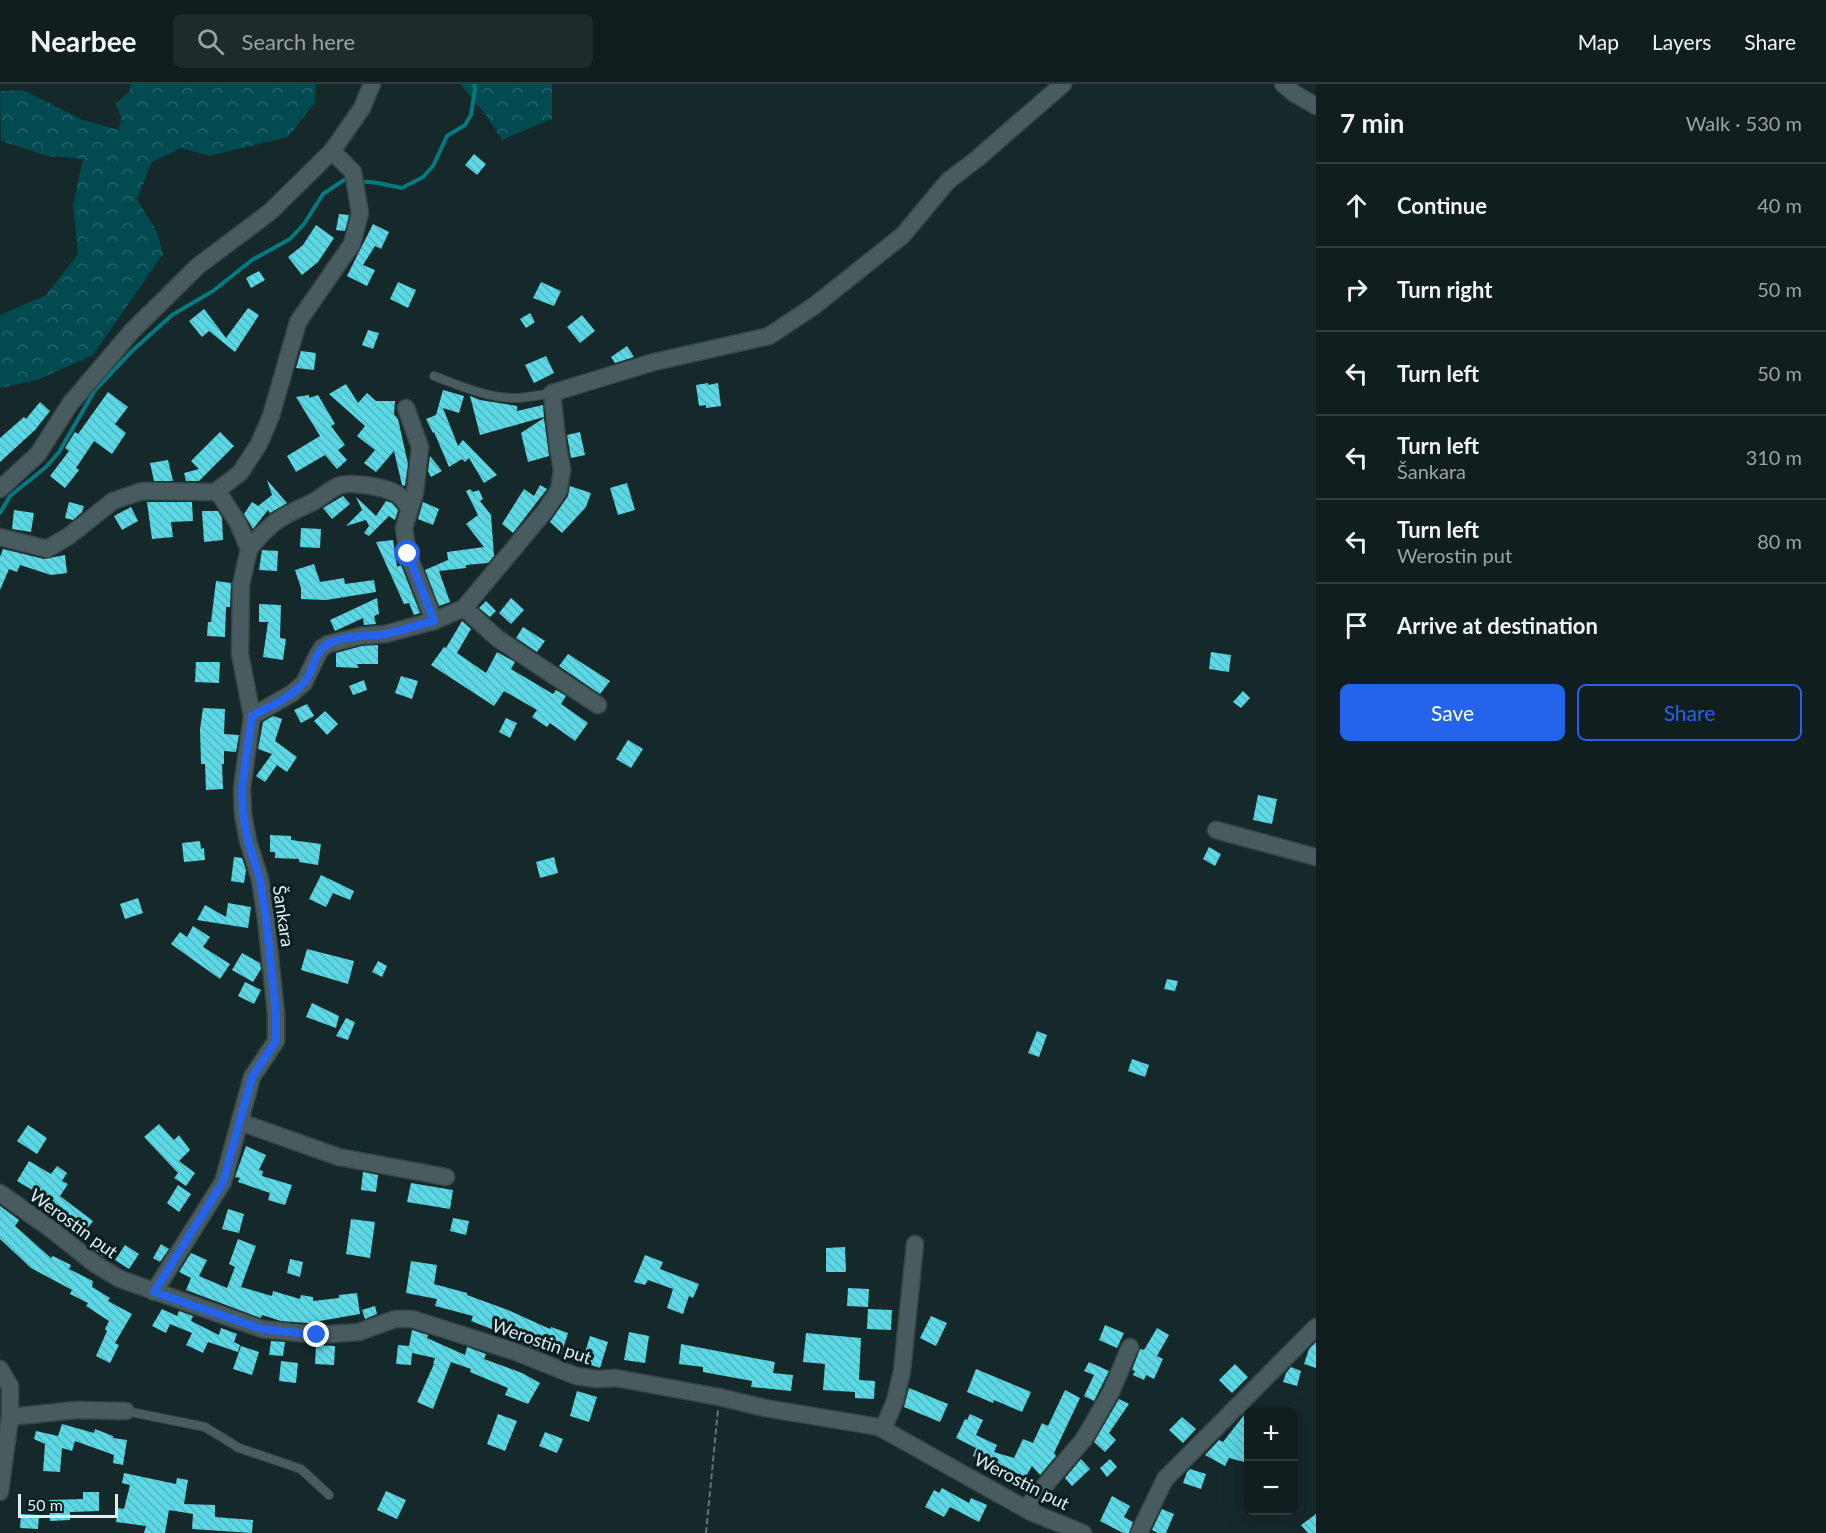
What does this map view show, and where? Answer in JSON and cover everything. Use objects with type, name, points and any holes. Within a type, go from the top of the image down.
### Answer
[{"type":"street","points":[[0,489],[38,454],[70,404],[132,332],[198,266],[270,212],[332,151],[362,108],[372,84]]},
{"type":"street","points":[[252,716],[291,694],[304,683],[317,656],[328,644],[360,636],[385,634],[434,621],[464,608],[545,511],[559,490],[562,469],[552,393],[654,362],[769,336],[814,306],[903,235],[948,181],[1063,84]]},
{"type":"street","points":[[1283,84],[1316,106]]},
{"type":"street","points":[[215,492],[240,473],[259,444],[271,416],[298,322],[352,243],[360,213],[353,172],[332,151]]},
{"type":"street","points":[[406,408],[420,447],[415,493],[404,528],[408,554],[434,621]]},
{"type":"street","points":[[1,537],[47,549],[69,536],[113,501],[142,491],[215,492],[220,495],[238,524],[249,549],[270,524],[347,483],[371,486],[397,494],[410,508]]},
{"type":"street","name":"Šankara","points":[[154,1292],[223,1182],[252,1077],[276,1041],[276,1014],[266,919],[260,879],[248,841],[243,814],[242,788],[252,716],[240,654],[241,585],[249,549]]},
{"type":"street","points":[[464,608],[497,638],[598,705]]},
{"type":"street","points":[[1216,830],[1316,857]]},
{"type":"street","points":[[240,1122],[339,1157],[446,1177]]},
{"type":"street","name":"Werostin put","points":[[0,1193],[51,1228],[94,1264],[120,1279],[262,1329],[317,1335],[359,1332],[395,1319],[412,1318],[516,1352],[576,1376],[596,1379],[616,1378],[883,1429],[1026,1508],[1083,1533]]},
{"type":"street","points":[[883,1429],[902,1371],[915,1244]]},
{"type":"street","points":[[1139,1533],[1165,1479],[1316,1327]]},
{"type":"street","points":[[1026,1508],[1084,1439],[1112,1392],[1130,1347]]},
{"type":"street","points":[[0,1369],[10,1386],[10,1417],[0,1492]]},
{"type":"street","points":[[10,1417],[76,1410],[126,1411]]},
{"type":"lane","points":[[434,376],[473,391],[499,397],[520,398],[552,393]]},
{"type":"lane","points":[[126,1411],[205,1427],[239,1448],[281,1460],[301,1469],[329,1495]]},
{"type":"path","points":[[706,1533],[719,1397]]},
{"type":"green space","points":[[131,84],[316,84],[315,103],[288,137],[209,156],[181,148],[152,162],[137,199],[157,232],[163,254],[93,355],[37,380],[0,388],[0,315],[46,295],[78,254],[73,205],[83,159],[47,156],[1,141],[0,91],[23,90],[81,119],[119,130],[121,118],[116,103],[129,92]]},
{"type":"green space","points":[[460,84],[552,84],[552,119],[502,140],[486,115]]},
{"type":"building","points":[[474,154],[486,164],[477,175],[465,165]]},
{"type":"building","points":[[339,214],[349,215],[345,231],[336,230]]},
{"type":"building","points":[[373,224],[389,232],[381,249],[375,246],[363,265],[375,270],[367,286],[347,276]]},
{"type":"building","points":[[316,225],[334,238],[318,262],[302,275],[288,257],[303,245]]},
{"type":"building","points":[[259,271],[265,280],[251,288],[246,278]]},
{"type":"building","points":[[398,282],[416,290],[408,308],[390,299]]},
{"type":"building","points":[[541,282],[561,291],[554,306],[533,298]]},
{"type":"building","points":[[248,308],[259,315],[235,352],[209,331],[202,337],[189,321],[204,309],[226,338]]},
{"type":"building","points":[[530,313],[535,322],[526,328],[520,319]]},
{"type":"building","points":[[582,315],[595,331],[580,343],[567,327]]},
{"type":"building","points":[[368,330],[379,333],[373,349],[362,345]]},
{"type":"building","points":[[627,346],[634,357],[615,363],[611,357]]},
{"type":"building","points":[[301,351],[316,353],[314,370],[296,368]]},
{"type":"building","points":[[546,356],[554,373],[534,383],[525,365]]},
{"type":"building","points":[[708,383],[708,385],[718,383],[721,406],[706,408],[706,405],[699,406],[696,385]]},
{"type":"building","points":[[346,384],[358,403],[367,393],[376,401],[395,401],[394,414],[398,419],[408,464],[405,486],[402,485],[394,451],[376,472],[364,463],[375,450],[357,436],[365,426],[329,394]]},
{"type":"building","points":[[443,390],[464,396],[459,413],[443,408],[458,446],[463,440],[497,475],[484,483],[469,458],[465,462],[462,459],[449,467],[426,419],[436,415]]},
{"type":"building","points":[[108,392],[128,407],[115,424],[126,433],[112,454],[94,441],[76,468],[79,470],[65,488],[50,476],[69,451],[65,448],[75,432],[78,434]]},
{"type":"building","points":[[309,395],[309,398],[318,395],[335,424],[331,426],[345,445],[338,450],[347,460],[337,469],[325,455],[296,472],[287,456],[320,436],[296,397]]},
{"type":"building","points":[[470,396],[480,400],[517,406],[517,411],[543,405],[544,417],[480,435]]},
{"type":"building","points":[[40,402],[50,411],[35,430],[0,462],[0,438],[24,417],[26,419]]},
{"type":"building","points":[[544,418],[549,456],[528,462],[521,433]]},
{"type":"building","points":[[220,432],[234,446],[199,481],[186,481],[184,473],[199,469],[191,461]]},
{"type":"building","points":[[580,432],[585,455],[571,458],[567,435]]},
{"type":"building","points":[[430,456],[442,471],[431,477],[428,471]]},
{"type":"building","points":[[168,460],[173,481],[154,481],[150,463]]},
{"type":"building","points":[[267,480],[287,503],[270,513],[268,510],[253,529],[244,514],[252,502],[258,506],[272,495]]},
{"type":"building","points":[[627,483],[635,510],[618,515],[610,488]]},
{"type":"building","points":[[540,485],[547,489],[513,533],[502,524],[524,489],[534,496]]},
{"type":"building","points":[[570,486],[591,493],[586,507],[562,533],[550,522],[568,496]]},
{"type":"building","points":[[470,489],[473,492],[479,490],[483,499],[480,501],[491,515],[494,556],[488,563],[439,571],[450,602],[439,606],[425,570],[448,560],[447,552],[484,547],[466,524],[478,515],[466,491]]},
{"type":"building","points":[[343,496],[350,504],[332,519],[323,508]]},
{"type":"building","points":[[356,497],[376,516],[386,501],[392,503],[398,510],[395,520],[389,516],[369,536],[364,533],[369,526],[366,520],[346,526],[362,510]]},
{"type":"building","points":[[69,502],[84,506],[82,512],[73,520],[65,518]]},
{"type":"building","points":[[147,502],[192,502],[193,521],[171,522],[173,537],[152,539]]},
{"type":"building","points":[[423,502],[439,509],[433,525],[418,519]]},
{"type":"building","points":[[131,507],[138,521],[122,530],[114,516]]},
{"type":"building","points":[[14,510],[34,513],[31,532],[12,529]]},
{"type":"building","points":[[202,511],[218,511],[222,518],[223,540],[204,542]]},
{"type":"building","points":[[301,528],[321,529],[320,548],[300,547]]},
{"type":"building","points":[[393,540],[397,567],[401,565],[420,613],[414,615],[409,603],[404,604],[376,542]]},
{"type":"building","points":[[3,549],[44,559],[65,555],[67,573],[51,575],[20,565],[17,572],[9,569],[0,590],[0,557]]},
{"type":"building","points":[[262,550],[278,551],[277,571],[259,570]]},
{"type":"building","points":[[314,564],[320,582],[344,578],[345,584],[374,580],[376,592],[326,600],[301,599],[301,588],[295,570]]},
{"type":"building","points":[[216,581],[231,583],[230,607],[226,607],[225,637],[207,636]]},
{"type":"building","points":[[377,598],[379,614],[374,616],[376,624],[364,625],[363,618],[335,631],[330,620]]},
{"type":"building","points":[[511,598],[524,610],[511,624],[499,613]]},
{"type":"building","points":[[486,601],[496,611],[490,617],[479,608]]},
{"type":"building","points":[[259,604],[281,605],[280,638],[286,639],[283,660],[263,657],[268,622],[259,622]]},
{"type":"building","points":[[462,621],[471,629],[457,653],[486,673],[497,652],[515,662],[511,669],[553,694],[556,690],[566,696],[561,704],[588,723],[575,741],[550,723],[547,727],[532,717],[537,710],[504,691],[494,706],[431,665],[444,647],[446,648]]},
{"type":"building","points":[[523,627],[545,641],[537,652],[516,638]]},
{"type":"building","points":[[378,645],[378,664],[357,664],[359,668],[336,667],[336,653],[362,646]]},
{"type":"building","points":[[1211,652],[1231,655],[1229,672],[1209,669]]},
{"type":"building","points":[[568,654],[610,681],[600,694],[559,666]]},
{"type":"building","points":[[196,662],[220,662],[219,683],[195,682]]},
{"type":"building","points":[[401,676],[418,681],[412,699],[395,693]]},
{"type":"building","points":[[364,680],[367,690],[353,695],[349,686]]},
{"type":"building","points":[[1243,691],[1250,698],[1241,708],[1233,702]]},
{"type":"building","points":[[307,704],[314,716],[301,723],[294,710]]},
{"type":"building","points":[[203,708],[225,709],[224,734],[239,735],[236,752],[224,751],[223,789],[206,790],[205,764],[201,764],[200,729]]},
{"type":"building","points":[[325,711],[338,724],[327,735],[314,721]]},
{"type":"building","points":[[273,716],[282,719],[275,741],[297,757],[287,772],[277,765],[265,782],[256,776],[272,754],[258,749],[263,722]]},
{"type":"building","points":[[506,718],[517,723],[510,738],[499,732]]},
{"type":"building","points":[[628,740],[643,749],[631,768],[616,759]]},
{"type":"building","points":[[1258,795],[1277,799],[1272,824],[1253,820]]},
{"type":"building","points":[[270,835],[291,836],[291,840],[321,844],[318,865],[299,862],[299,859],[275,858],[275,852],[270,852]]},
{"type":"building","points":[[200,841],[201,849],[204,848],[205,860],[184,862],[182,843]]},
{"type":"building","points":[[1209,847],[1221,854],[1215,866],[1203,859]]},
{"type":"building","points":[[234,857],[242,858],[246,870],[244,883],[231,881]]},
{"type":"building","points":[[554,857],[558,873],[540,878],[536,862]]},
{"type":"building","points":[[321,875],[354,891],[350,900],[333,893],[326,907],[309,899]]},
{"type":"building","points":[[138,898],[143,913],[125,919],[120,904]]},
{"type":"building","points":[[228,903],[251,907],[248,928],[197,920],[205,905],[226,917]]},
{"type":"building","points":[[193,926],[210,937],[203,947],[230,964],[220,979],[171,944],[180,932],[187,937]]},
{"type":"building","points":[[307,949],[354,961],[348,984],[301,970]]},
{"type":"building","points":[[242,953],[260,963],[261,969],[253,982],[232,970]]},
{"type":"building","points":[[378,961],[387,966],[382,977],[372,972]]},
{"type":"building","points":[[1167,979],[1178,981],[1175,991],[1164,989]]},
{"type":"building","points":[[245,982],[261,990],[254,1004],[238,996]]},
{"type":"building","points":[[312,1003],[339,1016],[336,1028],[306,1017]]},
{"type":"building","points":[[346,1018],[355,1022],[348,1040],[336,1036]]},
{"type":"building","points":[[1037,1031],[1047,1035],[1039,1057],[1028,1053]]},
{"type":"building","points":[[1132,1059],[1149,1065],[1145,1077],[1128,1071]]},
{"type":"building","points":[[159,1124],[174,1140],[179,1135],[190,1150],[179,1161],[195,1173],[186,1186],[174,1178],[178,1173],[144,1137]]},
{"type":"building","points":[[28,1125],[47,1138],[37,1154],[17,1141]]},
{"type":"building","points":[[246,1146],[266,1155],[259,1170],[263,1171],[262,1176],[292,1185],[285,1205],[268,1200],[270,1193],[238,1182],[240,1178],[235,1177]]},
{"type":"building","points":[[29,1161],[51,1174],[57,1166],[67,1173],[62,1181],[68,1184],[60,1196],[93,1221],[81,1237],[56,1215],[60,1210],[17,1181]]},
{"type":"building","points":[[363,1172],[378,1175],[376,1192],[361,1190]]},
{"type":"building","points":[[411,1183],[453,1190],[450,1209],[407,1202]]},
{"type":"building","points":[[178,1185],[191,1194],[179,1212],[167,1203]]},
{"type":"building","points":[[0,1206],[19,1220],[15,1226],[51,1258],[53,1256],[71,1265],[69,1269],[93,1281],[92,1287],[110,1298],[108,1301],[132,1314],[115,1343],[119,1345],[110,1363],[96,1356],[109,1321],[86,1306],[88,1303],[70,1294],[72,1290],[31,1268],[0,1239]]},
{"type":"building","points":[[228,1209],[244,1214],[239,1233],[222,1229]]},
{"type":"building","points":[[453,1218],[469,1221],[466,1235],[450,1231]]},
{"type":"building","points":[[351,1219],[375,1222],[370,1258],[346,1254]]},
{"type":"building","points":[[238,1239],[256,1246],[241,1287],[272,1296],[273,1291],[300,1299],[301,1295],[313,1297],[313,1301],[357,1293],[360,1314],[308,1323],[281,1321],[262,1315],[261,1318],[186,1290],[191,1278],[179,1272],[191,1253],[207,1260],[199,1276],[227,1288],[235,1267],[229,1264]]},
{"type":"building","points":[[101,1242],[110,1248],[103,1257],[95,1250]]},
{"type":"building","points":[[161,1244],[169,1249],[160,1262],[153,1258]]},
{"type":"building","points":[[125,1245],[139,1254],[129,1269],[115,1260]]},
{"type":"building","points":[[845,1247],[846,1272],[826,1272],[826,1248]]},
{"type":"building","points":[[645,1255],[663,1262],[660,1269],[699,1284],[693,1298],[689,1296],[683,1314],[667,1308],[673,1289],[648,1280],[645,1285],[634,1282]]},
{"type":"building","points":[[290,1259],[303,1262],[300,1277],[287,1273]]},
{"type":"building","points":[[411,1261],[437,1265],[434,1284],[467,1293],[467,1295],[550,1329],[551,1327],[568,1333],[561,1355],[539,1347],[538,1350],[522,1343],[524,1337],[496,1325],[494,1330],[471,1321],[473,1316],[435,1306],[437,1299],[406,1293]]},
{"type":"building","points":[[848,1288],[869,1289],[868,1307],[847,1306]]},
{"type":"building","points":[[375,1306],[377,1314],[365,1319],[362,1310]]},
{"type":"building","points":[[162,1309],[177,1316],[179,1311],[193,1316],[191,1321],[219,1335],[221,1328],[237,1334],[234,1342],[240,1345],[238,1352],[208,1342],[203,1353],[186,1345],[192,1333],[170,1324],[166,1333],[152,1326]]},
{"type":"building","points":[[868,1309],[892,1310],[891,1330],[867,1329]]},
{"type":"building","points":[[931,1316],[947,1323],[936,1346],[920,1338]]},
{"type":"building","points":[[1105,1325],[1124,1333],[1117,1348],[1099,1340]]},
{"type":"building","points":[[1157,1328],[1169,1335],[1157,1356],[1163,1359],[1154,1379],[1146,1375],[1144,1380],[1133,1375],[1135,1371],[1132,1370],[1140,1349],[1144,1350]]},
{"type":"building","points":[[412,1330],[428,1335],[427,1338],[465,1355],[467,1347],[486,1354],[484,1359],[522,1373],[540,1383],[528,1404],[505,1395],[508,1388],[470,1372],[471,1369],[451,1362],[433,1409],[417,1402],[435,1358],[412,1353],[411,1365],[396,1364],[398,1345],[409,1346]]},
{"type":"building","points":[[629,1332],[649,1336],[645,1363],[624,1360]]},
{"type":"building","points":[[806,1333],[861,1338],[859,1380],[875,1381],[874,1399],[855,1398],[855,1392],[823,1390],[825,1364],[803,1362]]},
{"type":"building","points":[[590,1336],[608,1342],[600,1368],[582,1362]]},
{"type":"building","points":[[271,1341],[285,1342],[283,1356],[269,1355]]},
{"type":"building","points":[[1316,1342],[1316,1368],[1304,1364],[1309,1349]]},
{"type":"building","points":[[681,1344],[775,1362],[773,1373],[793,1375],[791,1391],[751,1387],[752,1381],[703,1372],[703,1367],[679,1364]]},
{"type":"building","points":[[316,1345],[335,1346],[334,1365],[315,1364]]},
{"type":"building","points":[[241,1346],[259,1352],[252,1375],[233,1369]]},
{"type":"building","points":[[281,1361],[298,1363],[296,1383],[279,1381]]},
{"type":"building","points":[[1089,1362],[1109,1371],[1094,1401],[1084,1396],[1094,1375],[1084,1371]]},
{"type":"building","points":[[1235,1364],[1248,1377],[1232,1393],[1219,1380]]},
{"type":"building","points":[[1291,1367],[1301,1371],[1297,1386],[1283,1382]]},
{"type":"building","points":[[976,1369],[1031,1392],[1022,1412],[967,1392]]},
{"type":"building","points":[[909,1388],[948,1404],[940,1422],[904,1407]]},
{"type":"building","points":[[1065,1390],[1080,1398],[1054,1453],[1056,1456],[1040,1475],[1032,1466],[1025,1478],[1011,1470],[988,1463],[973,1456],[976,1448],[956,1438],[970,1414],[983,1420],[976,1435],[997,1445],[994,1452],[1014,1458],[1023,1439],[1033,1443],[1042,1423],[1048,1426]]},
{"type":"building","points":[[577,1391],[597,1397],[589,1422],[570,1416]]},
{"type":"building","points":[[1119,1399],[1129,1404],[1109,1433],[1116,1440],[1105,1452],[1094,1442]]},
{"type":"building","points":[[498,1414],[517,1421],[505,1451],[487,1444]]},
{"type":"building","points":[[1244,1415],[1244,1462],[1229,1458],[1225,1466],[1205,1455],[1219,1440],[1223,1442]]},
{"type":"building","points":[[1182,1417],[1196,1429],[1183,1443],[1169,1430]]},
{"type":"building","points":[[62,1424],[94,1433],[95,1429],[113,1438],[127,1440],[123,1465],[113,1463],[114,1455],[75,1441],[72,1451],[62,1448],[60,1472],[43,1471],[45,1444],[34,1439],[36,1431],[58,1436]]},
{"type":"building","points":[[545,1432],[563,1439],[557,1453],[539,1446]]},
{"type":"building","points":[[1081,1459],[1090,1469],[1072,1486],[1065,1478]]},
{"type":"building","points":[[1110,1459],[1117,1467],[1107,1477],[1100,1468]]},
{"type":"building","points":[[1190,1469],[1206,1474],[1201,1489],[1183,1483]]},
{"type":"building","points":[[124,1473],[176,1484],[177,1478],[188,1480],[184,1504],[215,1505],[215,1517],[253,1520],[252,1533],[192,1529],[193,1514],[169,1510],[165,1533],[144,1533],[146,1526],[116,1522],[118,1508],[124,1509],[130,1485],[122,1483]]},
{"type":"building","points":[[942,1488],[969,1503],[971,1498],[987,1505],[979,1522],[950,1507],[944,1517],[925,1507],[934,1490],[939,1493]]},
{"type":"building","points":[[386,1491],[406,1500],[397,1519],[377,1510]]},
{"type":"building","points":[[83,1492],[99,1492],[99,1511],[70,1512],[70,1520],[50,1521],[49,1500],[83,1499]]},
{"type":"building","points":[[1112,1496],[1130,1506],[1124,1517],[1133,1522],[1129,1533],[1123,1533],[1100,1521]]},
{"type":"building","points":[[1162,1509],[1174,1514],[1166,1533],[1158,1533],[1152,1530]]},
{"type":"building","points":[[21,1514],[39,1515],[38,1529],[20,1528]]},
{"type":"building","points":[[1316,1514],[1316,1533],[1308,1533],[1301,1525]]},
{"type":"waterway","points":[[359,181],[402,188],[423,177],[433,166],[447,136],[465,125],[471,115],[474,84]]},
{"type":"waterway","points":[[0,513],[10,496],[46,467],[59,452],[95,390],[132,351],[172,315],[213,291],[252,260],[290,239],[304,224],[323,194],[344,180],[349,180]]},
{"type":"route","points":[[317,1335],[262,1329],[154,1292],[223,1182],[252,1077],[276,1041],[276,1014],[266,919],[260,879],[248,841],[243,814],[242,788],[252,716],[291,694],[304,683],[317,656],[328,644],[360,636],[385,634],[434,621],[408,554]]}]
